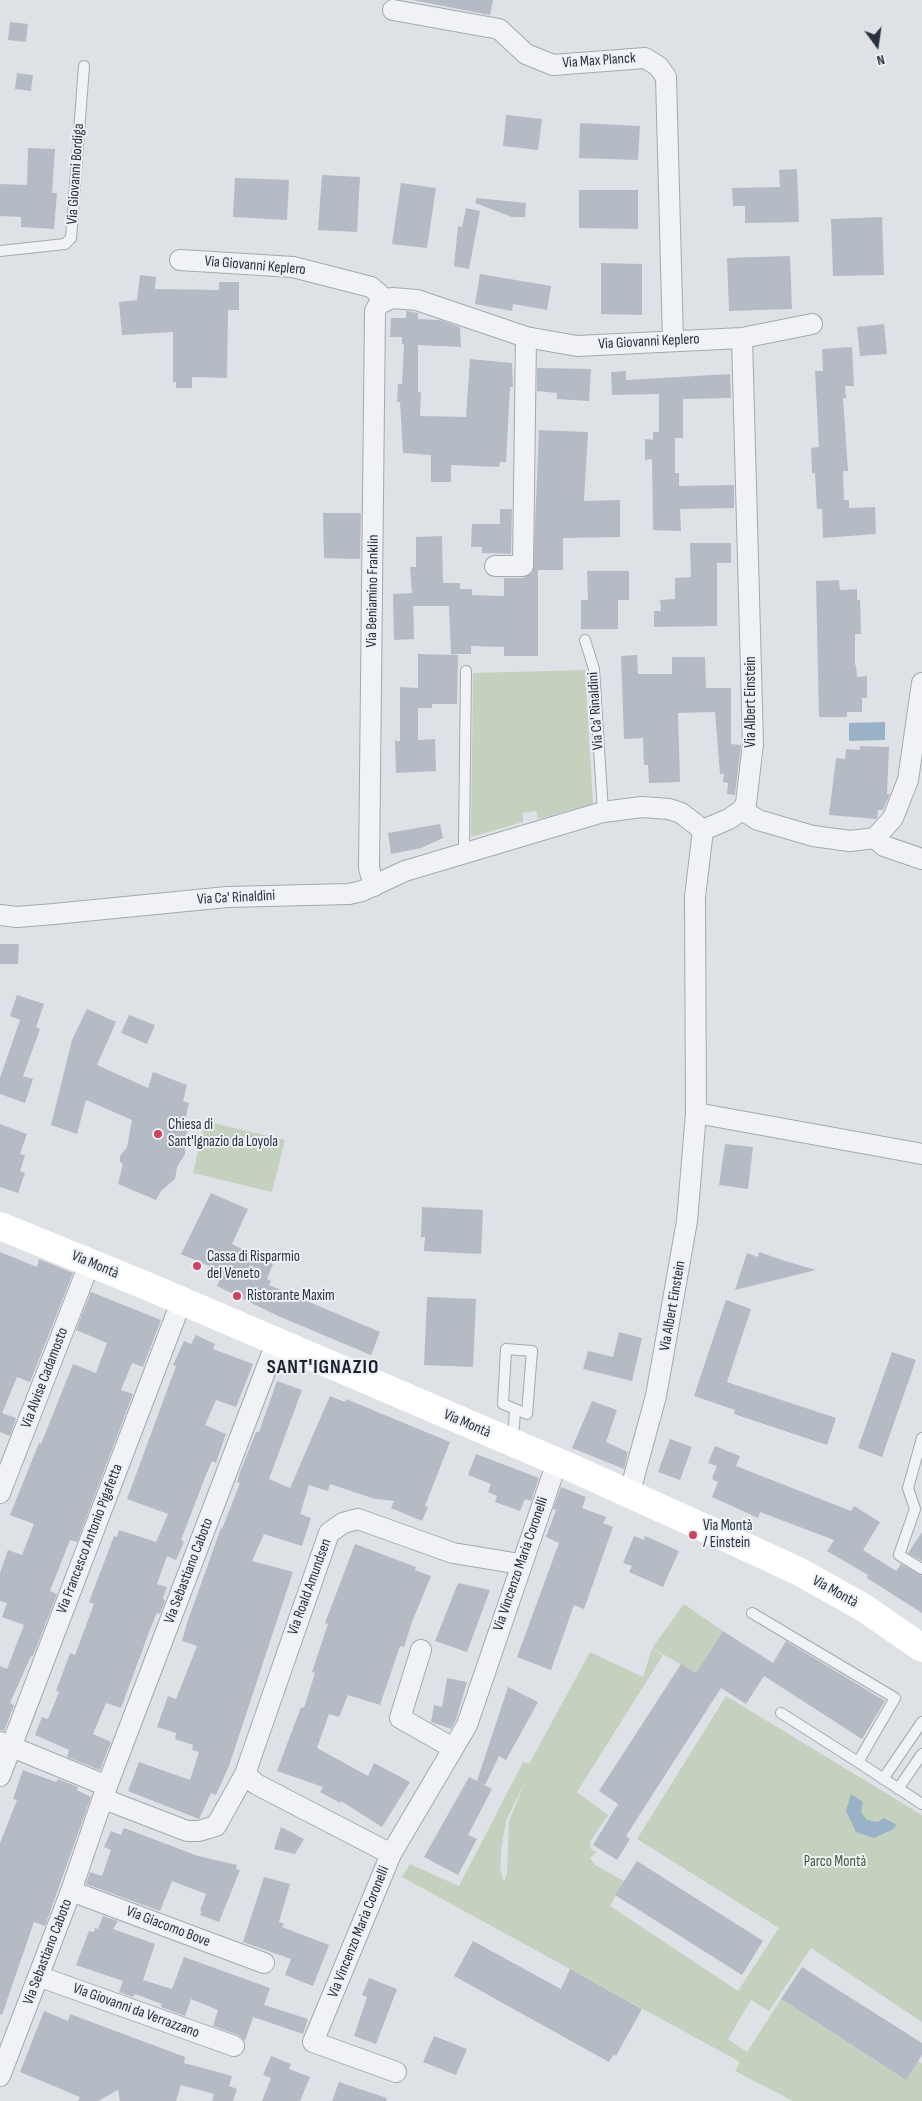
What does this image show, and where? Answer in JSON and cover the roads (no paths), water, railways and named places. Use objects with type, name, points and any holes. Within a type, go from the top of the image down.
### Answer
[{"type":"main road","name":"Via Montà","points":[[0,1226],[90,1262],[557,1462],[800,1572],[864,1608],[922,1648]]},
{"type":"street","name":"Via Max Planck","points":[[393,10],[499,29],[526,54],[552,65],[645,58],[658,66],[666,77],[673,342]]},
{"type":"street","name":"Via Giovanni Keplero","points":[[180,260],[293,267],[371,287],[386,299],[417,300],[526,337],[577,346],[742,338]]},
{"type":"street","name":"Via Beniamino Franklin","points":[[374,886],[369,868],[374,310],[386,299]]},
{"type":"street","points":[[742,338],[812,324]]},
{"type":"street","points":[[495,566],[523,566],[526,337]]},
{"type":"street","name":"Via Albert Einstein","points":[[742,338],[753,744],[748,795],[742,810]]},
{"type":"street","points":[[703,830],[742,810],[758,820],[812,836],[850,841],[875,838],[893,818],[908,780],[922,682]]},
{"type":"street","name":"Via Ca' Rinaldini","points":[[0,915],[17,917],[227,897],[349,894],[374,886],[405,872],[602,812],[642,807],[669,809],[680,814],[703,830]]},
{"type":"street","name":"Via Albert Einstein","points":[[629,1495],[656,1396],[676,1294],[687,1220],[696,1113],[696,897],[703,830]]},
{"type":"street","points":[[875,838],[884,846],[922,859]]},
{"type":"street","points":[[696,1113],[922,1154]]},
{"type":"street","name":"Via Alvise Cadamosto","points":[[0,1493],[90,1262]]},
{"type":"street","name":"Via Francesco Antonio Pigafetta","points":[[0,1776],[6,1744],[181,1302]]},
{"type":"street","name":"Via Sebastiano Caboto","points":[[0,2076],[71,1890],[105,1792],[276,1343]]},
{"type":"street","name":"Via Vincenzo Maria Coronelli","points":[[396,2072],[314,2042],[391,1854],[467,1725],[520,1564],[557,1462]]},
{"type":"street","name":"Via Roald Amundsen","points":[[105,1792],[187,1831],[199,1831],[216,1826],[244,1774],[328,1533],[343,1523],[358,1519],[452,1553],[520,1564]]},
{"type":"street","points":[[421,1650],[400,1718],[453,1748]]},
{"type":"street","points":[[6,1744],[105,1792]]},
{"type":"street","points":[[244,1774],[256,1784],[391,1854]]},
{"type":"street","name":"Via Giacomo Bove","points":[[71,1890],[264,1963]]},
{"type":"street","name":"Via Giovanni da Verrazzano","points":[[38,1976],[234,2046]]},
{"type":"lane","name":"Via Giovanni Bordiga","points":[[0,251],[65,244],[71,238],[84,66]]},
{"type":"lane","name":"Via Ca' Rinaldini","points":[[585,640],[594,669],[602,812]]},
{"type":"lane","points":[[466,671],[464,843],[466,854]]},
{"type":"lane","points":[[506,1349],[532,1351],[527,1414],[516,1409],[503,1404],[506,1349]]},
{"type":"lane","points":[[509,1442],[514,1427],[516,1409]]},
{"type":"lane","points":[[922,1438],[908,1488],[915,1509],[899,1555],[922,1569]]},
{"type":"lane","points":[[752,1613],[895,1698],[858,1762]]},
{"type":"lane","points":[[781,1713],[922,1804]]},
{"type":"lane","points":[[883,1779],[922,1722]]},
{"type":"lane","points":[[898,1789],[922,1754]]},
{"type":"water","points":[[885,722],[885,740],[849,741],[849,723]]},
{"type":"water","points":[[851,1794],[863,1802],[861,1812],[867,1820],[878,1822],[884,1818],[897,1825],[892,1830],[874,1838],[856,1832],[846,1811]]},
{"type":"place","name":"Chiesa di Sant'Ignazio da Loyola","points":[[158,1134]]},
{"type":"place","name":"Cassa di Risparmio del Veneto","points":[[197,1266]]},
{"type":"place","name":"Ristorante Maxim","points":[[237,1296]]},
{"type":"place","name":"Via Montà / Einstein","points":[[693,1535]]},
{"type":"district","name":"SANT'IGNAZIO","points":[[323,1368]]},
{"type":"park label","name":"Parco Montà","points":[[835,1862]]}]
